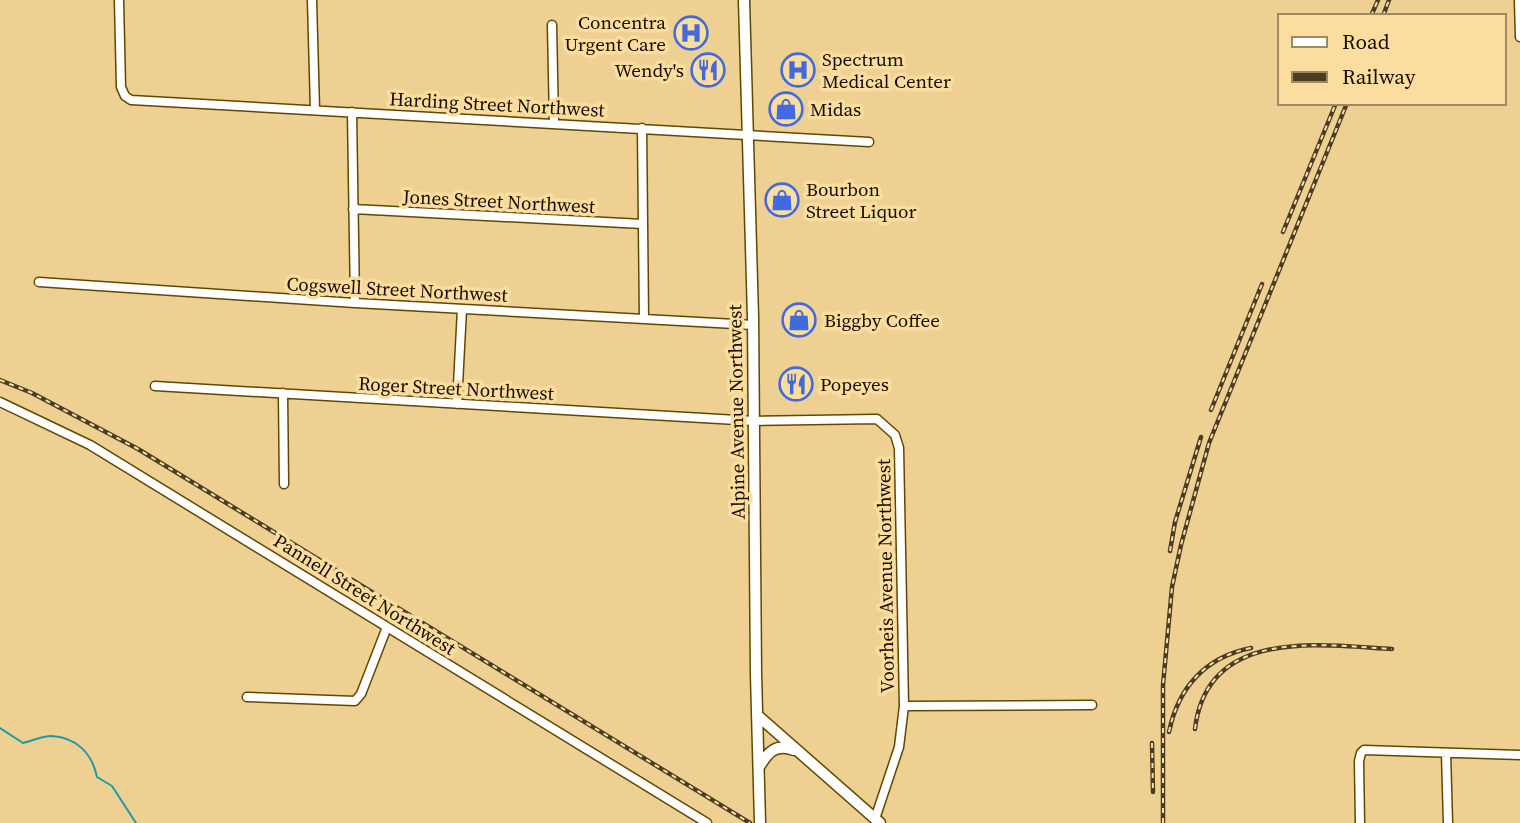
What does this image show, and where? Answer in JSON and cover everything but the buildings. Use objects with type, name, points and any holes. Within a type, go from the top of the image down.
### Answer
[{"type":"main road","name":"Alpine Avenue Northwest","points":[[744,0],[753,325],[760,823]]},
{"type":"main road","points":[[757,715],[877,821]]},
{"type":"main road","points":[[759,768],[767,754],[776,748],[788,748],[800,753]]},
{"type":"street","name":"Harding Street Northwest","points":[[119,0],[121,86],[125,96],[131,100],[869,142]]},
{"type":"street","points":[[312,0],[315,110]]},
{"type":"street","points":[[1519,0],[1520,37]]},
{"type":"street","points":[[552,25],[554,124]]},
{"type":"street","points":[[352,112],[355,303]]},
{"type":"street","points":[[642,128],[644,320]]},
{"type":"street","name":"Jones Street Northwest","points":[[353,208],[643,224]]},
{"type":"street","name":"Cogswell Street Northwest","points":[[39,282],[753,325]]},
{"type":"street","points":[[457,404],[462,309]]},
{"type":"street","name":"Roger Street Northwest","points":[[155,386],[754,421]]},
{"type":"street","points":[[283,393],[284,484]]},
{"type":"street","name":"Pannell Street Northwest","points":[[0,402],[90,445],[707,823]]},
{"type":"street","name":"Voorheis Avenue Northwest","points":[[754,421],[877,418],[895,435],[899,448],[904,706],[899,747],[877,821]]},
{"type":"street","points":[[247,697],[351,702],[361,694],[387,627]]},
{"type":"street","points":[[904,706],[1092,705]]},
{"type":"street","points":[[1360,823],[1359,756],[1364,750],[1520,755]]},
{"type":"street","points":[[1446,753],[1448,823]]},
{"type":"waterway","points":[[0,728],[23,743],[51,736],[75,743],[87,754],[97,777],[112,786],[136,823]]},
{"type":"railway","points":[[1372,14],[1378,0]]},
{"type":"railway","points":[[1384,14],[1389,0]]},
{"type":"railway","points":[[1283,232],[1335,105]]},
{"type":"railway","points":[[1163,823],[1163,685],[1172,587],[1181,545],[1209,443],[1346,105]]},
{"type":"railway","points":[[1211,410],[1262,284]]},
{"type":"railway","points":[[0,380],[32,393],[138,449],[750,823]]},
{"type":"railway","points":[[1170,551],[1175,522],[1201,437]]},
{"type":"railway","points":[[1195,729],[1204,696],[1221,673],[1244,658],[1271,649],[1301,646],[1392,649]]},
{"type":"railway","points":[[1169,732],[1179,702],[1196,677],[1220,659],[1251,648]]},
{"type":"railway","points":[[1152,743],[1153,792]]},
{"type":"place","name":"Concentra Urgent Care","points":[[691,33]]},
{"type":"place","name":"Wendy's","points":[[708,70]]},
{"type":"place","name":"Spectrum Medical Center","points":[[798,70]]},
{"type":"place","name":"Midas","points":[[786,109]]},
{"type":"place","name":"Bourbon Street Liquor","points":[[782,200]]},
{"type":"place","name":"Biggby Coffee","points":[[799,320]]},
{"type":"place","name":"Popeyes","points":[[796,384]]}]
